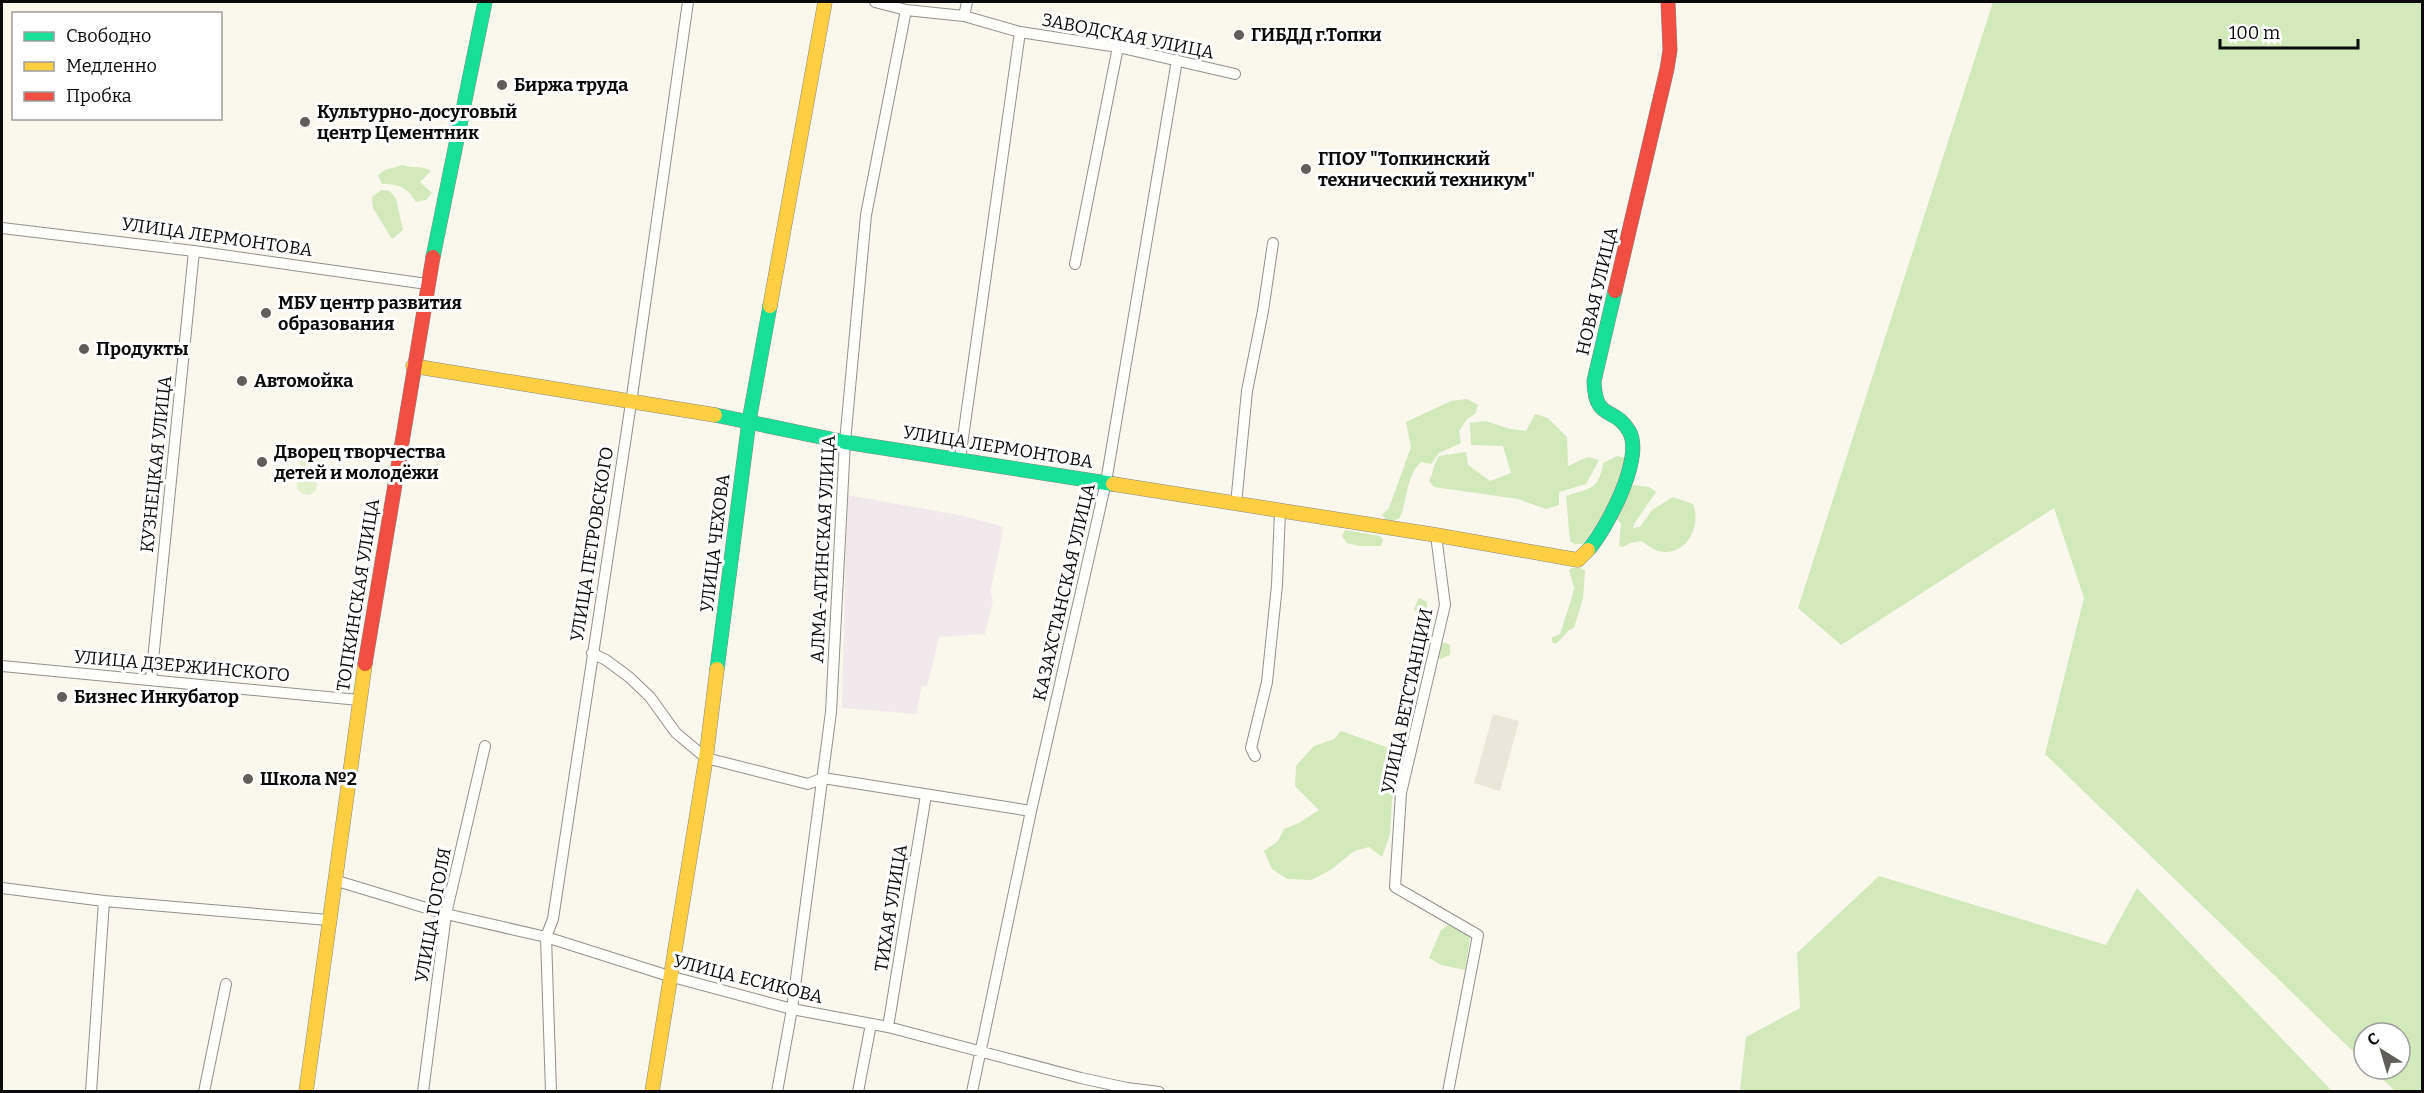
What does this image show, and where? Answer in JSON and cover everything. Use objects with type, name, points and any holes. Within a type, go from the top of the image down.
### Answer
[{"type":"street","name":"ТОПКИНСКАЯ УЛИЦА","points":[[306,1092],[359,699],[413,366],[427,284],[485,2]]},
{"type":"street","name":"УЛИЦА ПЕТРОВСКОГО","points":[[551,1092],[546,938],[553,919],[631,403],[688,2]]},
{"type":"street","name":"УЛИЦА ЧЕХОВА","points":[[652,1092],[706,758],[749,421],[825,2]]},
{"type":"street","name":"ЗАВОДСКАЯ УЛИЦА","points":[[875,2],[906,10],[964,16],[1020,32],[1118,47],[1235,74]]},
{"type":"street","points":[[964,16],[967,2]]},
{"type":"street","name":"НОВАЯ УЛИЦА","points":[[1578,560],[1598,537],[1628,474],[1634,449],[1634,440],[1629,431],[1599,408],[1593,399],[1594,381],[1667,69],[1670,50],[1668,2]]},
{"type":"street","name":"АЛМА-АТИНСКАЯ УЛИЦА","points":[[777,1092],[792,1009],[831,712],[845,442],[866,215],[906,10]]},
{"type":"street","points":[[960,459],[1020,32]]},
{"type":"street","points":[[1076,264],[1118,47]]},
{"type":"street","name":"КАЗАХСТАНСКАЯ УЛИЦА","points":[[972,1092],[1031,811],[1106,482],[1177,60]]},
{"type":"street","name":"УЛИЦА ЛЕРМОНТОВА","points":[[2,228],[194,250],[427,284]]},
{"type":"street","points":[[1236,504],[1247,391],[1263,311],[1273,243]]},
{"type":"street","name":"КУЗНЕЦКАЯ УЛИЦА","points":[[151,680],[194,250]]},
{"type":"street","name":"УЛИЦА ЛЕРМОНТОВА","points":[[413,366],[749,421],[845,442],[1436,535],[1578,560]]},
{"type":"street","points":[[1255,756],[1251,748],[1267,682],[1277,585],[1280,511]]},
{"type":"street","name":"УЛИЦА ВЕТСТАНЦИИ","points":[[1436,535],[1445,605],[1401,793],[1395,887],[1478,935],[1448,1092]]},
{"type":"street","points":[[592,653],[629,677],[650,698],[676,734],[706,758],[808,784],[823,778],[1031,811]]},
{"type":"street","name":"УЛИЦА ДЗЕРЖИНСКОГО","points":[[2,666],[359,699]]},
{"type":"street","name":"УЛИЦА ГОГОЛЯ","points":[[423,1092],[446,914],[484,746]]},
{"type":"street","name":"ТИХАЯ УЛИЦА","points":[[888,1027],[926,795]]},
{"type":"street","name":"УЛИЦА ЕСИКОВА","points":[[334,880],[446,914],[546,938],[669,976],[792,1009],[888,1027],[1127,1090],[1159,1092]]},
{"type":"street","points":[[2,896],[2,888],[104,901],[328,920]]},
{"type":"street","points":[[91,1092],[104,901]]},
{"type":"street","points":[[204,1092],[226,984]]},
{"type":"street","points":[[858,1092],[871,1023]]},
{"type":"street","points":[[1079,1092],[1082,1078]]},
{"type":"shaded area","points":[[847,495],[964,516],[1004,527],[990,593],[993,600],[985,634],[939,637],[927,686],[922,686],[916,714],[842,708]]},
{"type":"shaded area","points":[[1493,714],[1519,721],[1500,791],[1474,783]]},
{"type":"green space","points":[[1993,2],[2422,2],[2422,1091],[2395,1091],[2385,1081],[2412,1081],[2412,1021],[2352,1021],[2352,1050],[2045,754],[2084,598],[2054,508],[1841,645],[1798,608]]},
{"type":"green space","points":[[403,165],[431,171],[420,182],[432,193],[426,200],[416,202],[402,187],[382,184],[378,175],[385,170]]},
{"type":"green space","points":[[381,190],[390,191],[396,199],[403,230],[392,239],[373,208],[372,197]]},
{"type":"green space","points":[[1467,399],[1478,405],[1475,414],[1467,419],[1459,431],[1461,443],[1439,453],[1431,464],[1421,462],[1416,467],[1399,519],[1388,521],[1382,515],[1389,508],[1411,447],[1406,422],[1451,401]]},
{"type":"green space","points":[[1535,414],[1548,418],[1567,437],[1568,466],[1588,457],[1599,460],[1586,484],[1559,492],[1559,505],[1546,509],[1518,499],[1434,487],[1429,481],[1439,456],[1466,452],[1468,465],[1490,481],[1511,473],[1503,446],[1471,445],[1470,423],[1486,421],[1510,429],[1526,431]]},
{"type":"green space","points":[[302,448],[311,449],[308,467],[299,465]]},
{"type":"green space","points":[[316,451],[325,452],[323,471],[314,470]]},
{"type":"green space","points":[[1617,456],[1625,458],[1608,504],[1590,535],[1582,544],[1574,544],[1570,541],[1566,496],[1596,484],[1603,463]]},
{"type":"green space","points":[[303,475],[311,475],[317,481],[317,489],[311,495],[303,495],[297,489],[297,481]]},
{"type":"green space","points":[[1633,485],[1649,487],[1656,492],[1633,528],[1640,527],[1652,510],[1673,497],[1693,504],[1695,522],[1684,545],[1668,552],[1658,551],[1642,541],[1623,547],[1619,546],[1621,524],[1615,516]]},
{"type":"green space","points":[[1345,530],[1380,536],[1383,540],[1381,546],[1359,546],[1347,543],[1342,536]]},
{"type":"green space","points":[[1581,568],[1585,571],[1583,598],[1574,628],[1569,630],[1556,644],[1552,642],[1552,637],[1560,634],[1573,594],[1574,588],[1569,570]]},
{"type":"green space","points":[[1419,598],[1427,602],[1427,626],[1421,630],[1417,629],[1414,624],[1417,613],[1414,609]]},
{"type":"green space","points":[[1442,643],[1450,645],[1450,655],[1440,659],[1437,656]]},
{"type":"green space","points":[[1341,731],[1403,753],[1392,800],[1390,834],[1382,857],[1369,847],[1354,851],[1332,869],[1312,880],[1287,879],[1272,869],[1264,851],[1278,841],[1284,829],[1299,823],[1319,810],[1295,786],[1296,766],[1314,746],[1334,739]]},
{"type":"green space","points":[[1879,876],[2106,945],[2137,888],[2332,1091],[1740,1091],[1746,1037],[1800,1008],[1797,953]]},
{"type":"green space","points":[[1450,924],[1463,930],[1470,938],[1465,970],[1441,965],[1429,958],[1441,930]]},
{"type":"traffic: fast","points":[[433,257],[485,2]]},
{"type":"traffic: fast","points":[[1588,550],[1613,510],[1628,475],[1632,458],[1633,443],[1629,431],[1624,423],[1602,408],[1595,394],[1594,381],[1615,291]]},
{"type":"traffic: fast","points":[[717,669],[749,421],[770,306]]},
{"type":"traffic: fast","points":[[715,415],[845,442],[1113,484]]},
{"type":"traffic: slow","points":[[770,306],[825,2]]},
{"type":"traffic: slow","points":[[413,366],[715,415]]},
{"type":"traffic: slow","points":[[1113,484],[1578,560],[1588,550]]},
{"type":"traffic: slow","points":[[306,1092],[365,664]]},
{"type":"traffic: slow","points":[[652,1092],[706,758],[717,669]]},
{"type":"traffic: jam","points":[[1615,291],[1667,69],[1670,50],[1668,2]]},
{"type":"traffic: jam","points":[[365,664],[433,257]]},
{"type":"place","name":"ГИБДД г.Топки","points":[[1239,35]]},
{"type":"place","name":"Биржа труда","points":[[502,85]]},
{"type":"place","name":"Культурно-досуговый центр Цементник","points":[[305,122]]},
{"type":"place","name":"ГПОУ \"Топкинский технический техникум\"","points":[[1306,169]]},
{"type":"place","name":"МБУ центр развития образования","points":[[266,313]]},
{"type":"place","name":"Продукты","points":[[84,349]]},
{"type":"place","name":"Автомойка","points":[[242,381]]},
{"type":"place","name":"Дворец творчества детей и молодёжи","points":[[262,462]]},
{"type":"place","name":"Бизнес Инкубатор","points":[[62,697]]},
{"type":"place","name":"Школа №2","points":[[248,779]]}]
